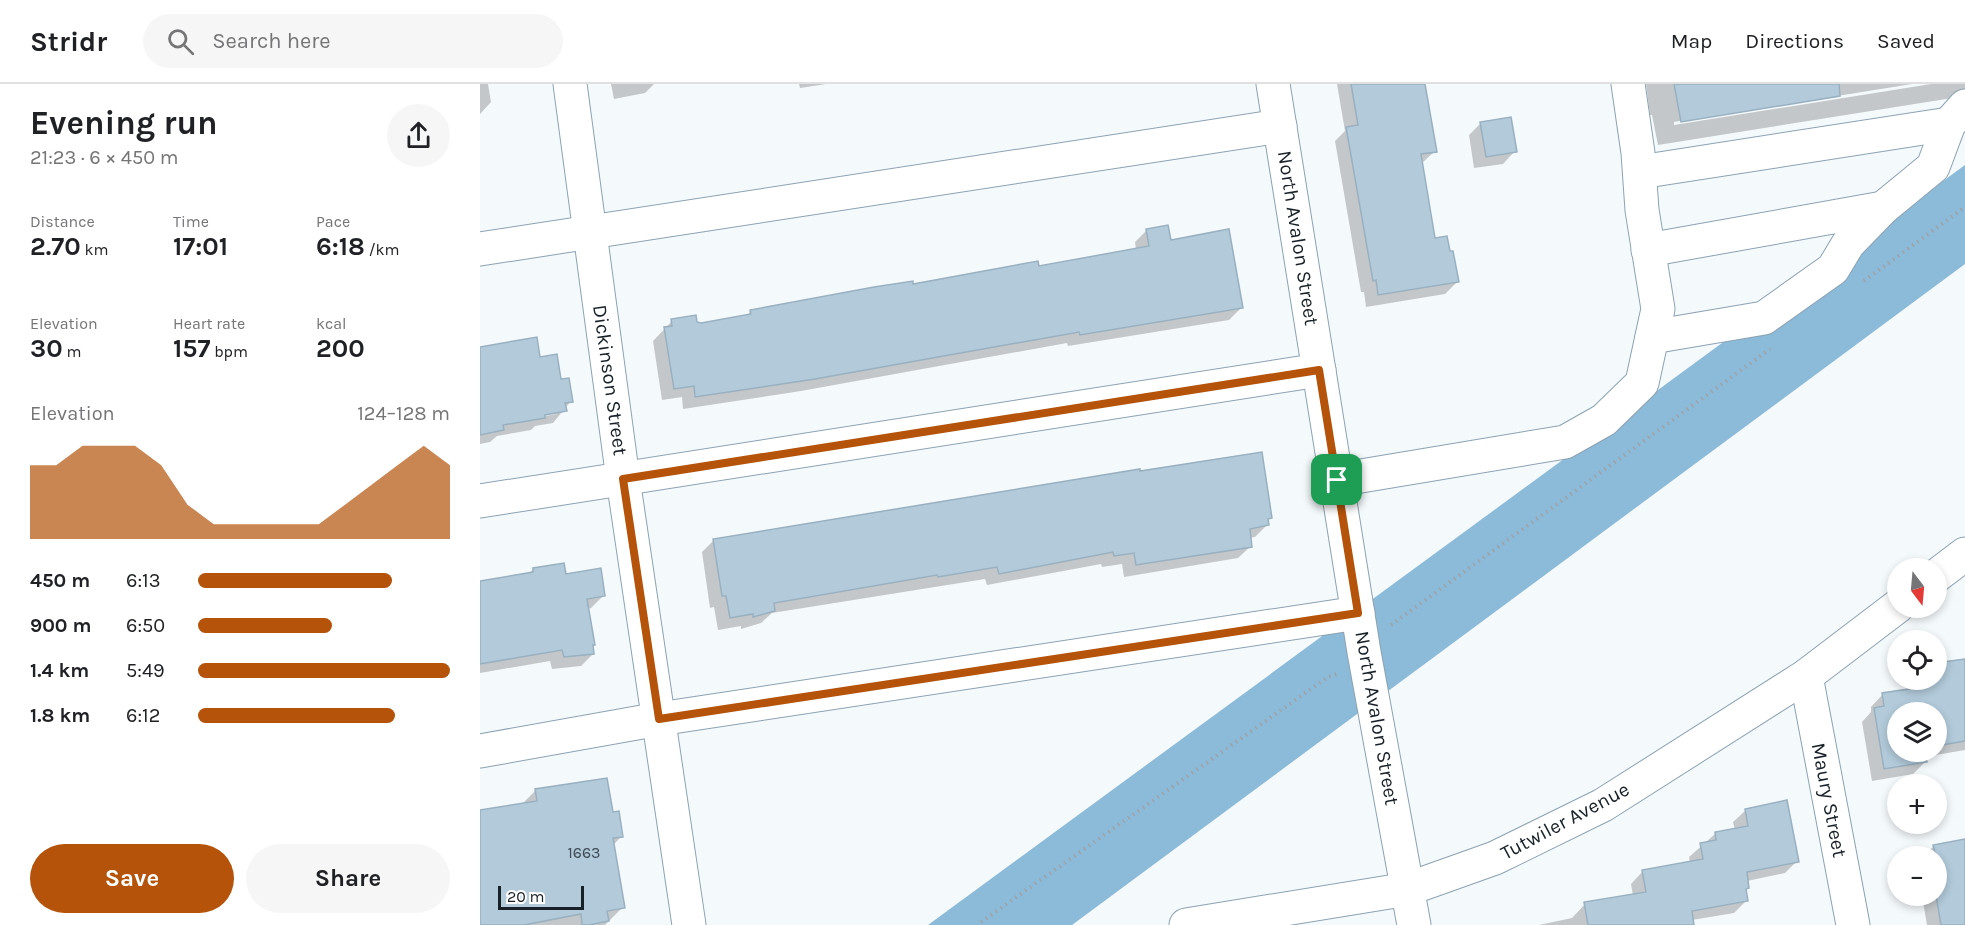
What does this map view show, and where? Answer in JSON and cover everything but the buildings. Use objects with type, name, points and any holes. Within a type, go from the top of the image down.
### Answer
[{"type":"street","name":"Dickinson Street","points":[[570,84],[623,479],[689,925]]},
{"type":"street","name":"North Avalon Street","points":[[1273,84],[1337,480],[1371,622],[1414,925]]},
{"type":"street","points":[[1337,480],[1565,442],[1604,420],[1642,382],[1658,309],[1642,210],[1640,172],[1628,84]]},
{"type":"street","points":[[1640,172],[1957,115]]},
{"type":"street","points":[[1652,337],[1764,318],[1833,269],[1848,244],[1883,208],[1933,167],[1957,115]]},
{"type":"street","points":[[480,249],[1280,126]]},
{"type":"street","points":[[1648,250],[1883,208]]},
{"type":"street","points":[[480,501],[1319,370]]},
{"type":"street","points":[[1947,568],[1965,554]]},
{"type":"street","name":"Tutwiler Avenue","points":[[1186,925],[1408,889],[1496,858],[1603,805],[1806,676],[1887,614]]},
{"type":"street","points":[[480,751],[659,719],[1371,622]]},
{"type":"street","name":"Maury Street","points":[[1806,676],[1852,925]]},
{"type":"path","points":[[1858,285],[1965,207]]},
{"type":"path","points":[[1371,622],[1771,348]]},
{"type":"path","points":[[981,922],[1328,676],[1340,673]]},
{"type":"shaded area","points":[[1965,165],[1965,264],[1072,925],[928,925]]},
{"type":"route","points":[[1319,370],[1337,480],[1358,613],[659,719],[623,479],[1319,370]]}]
